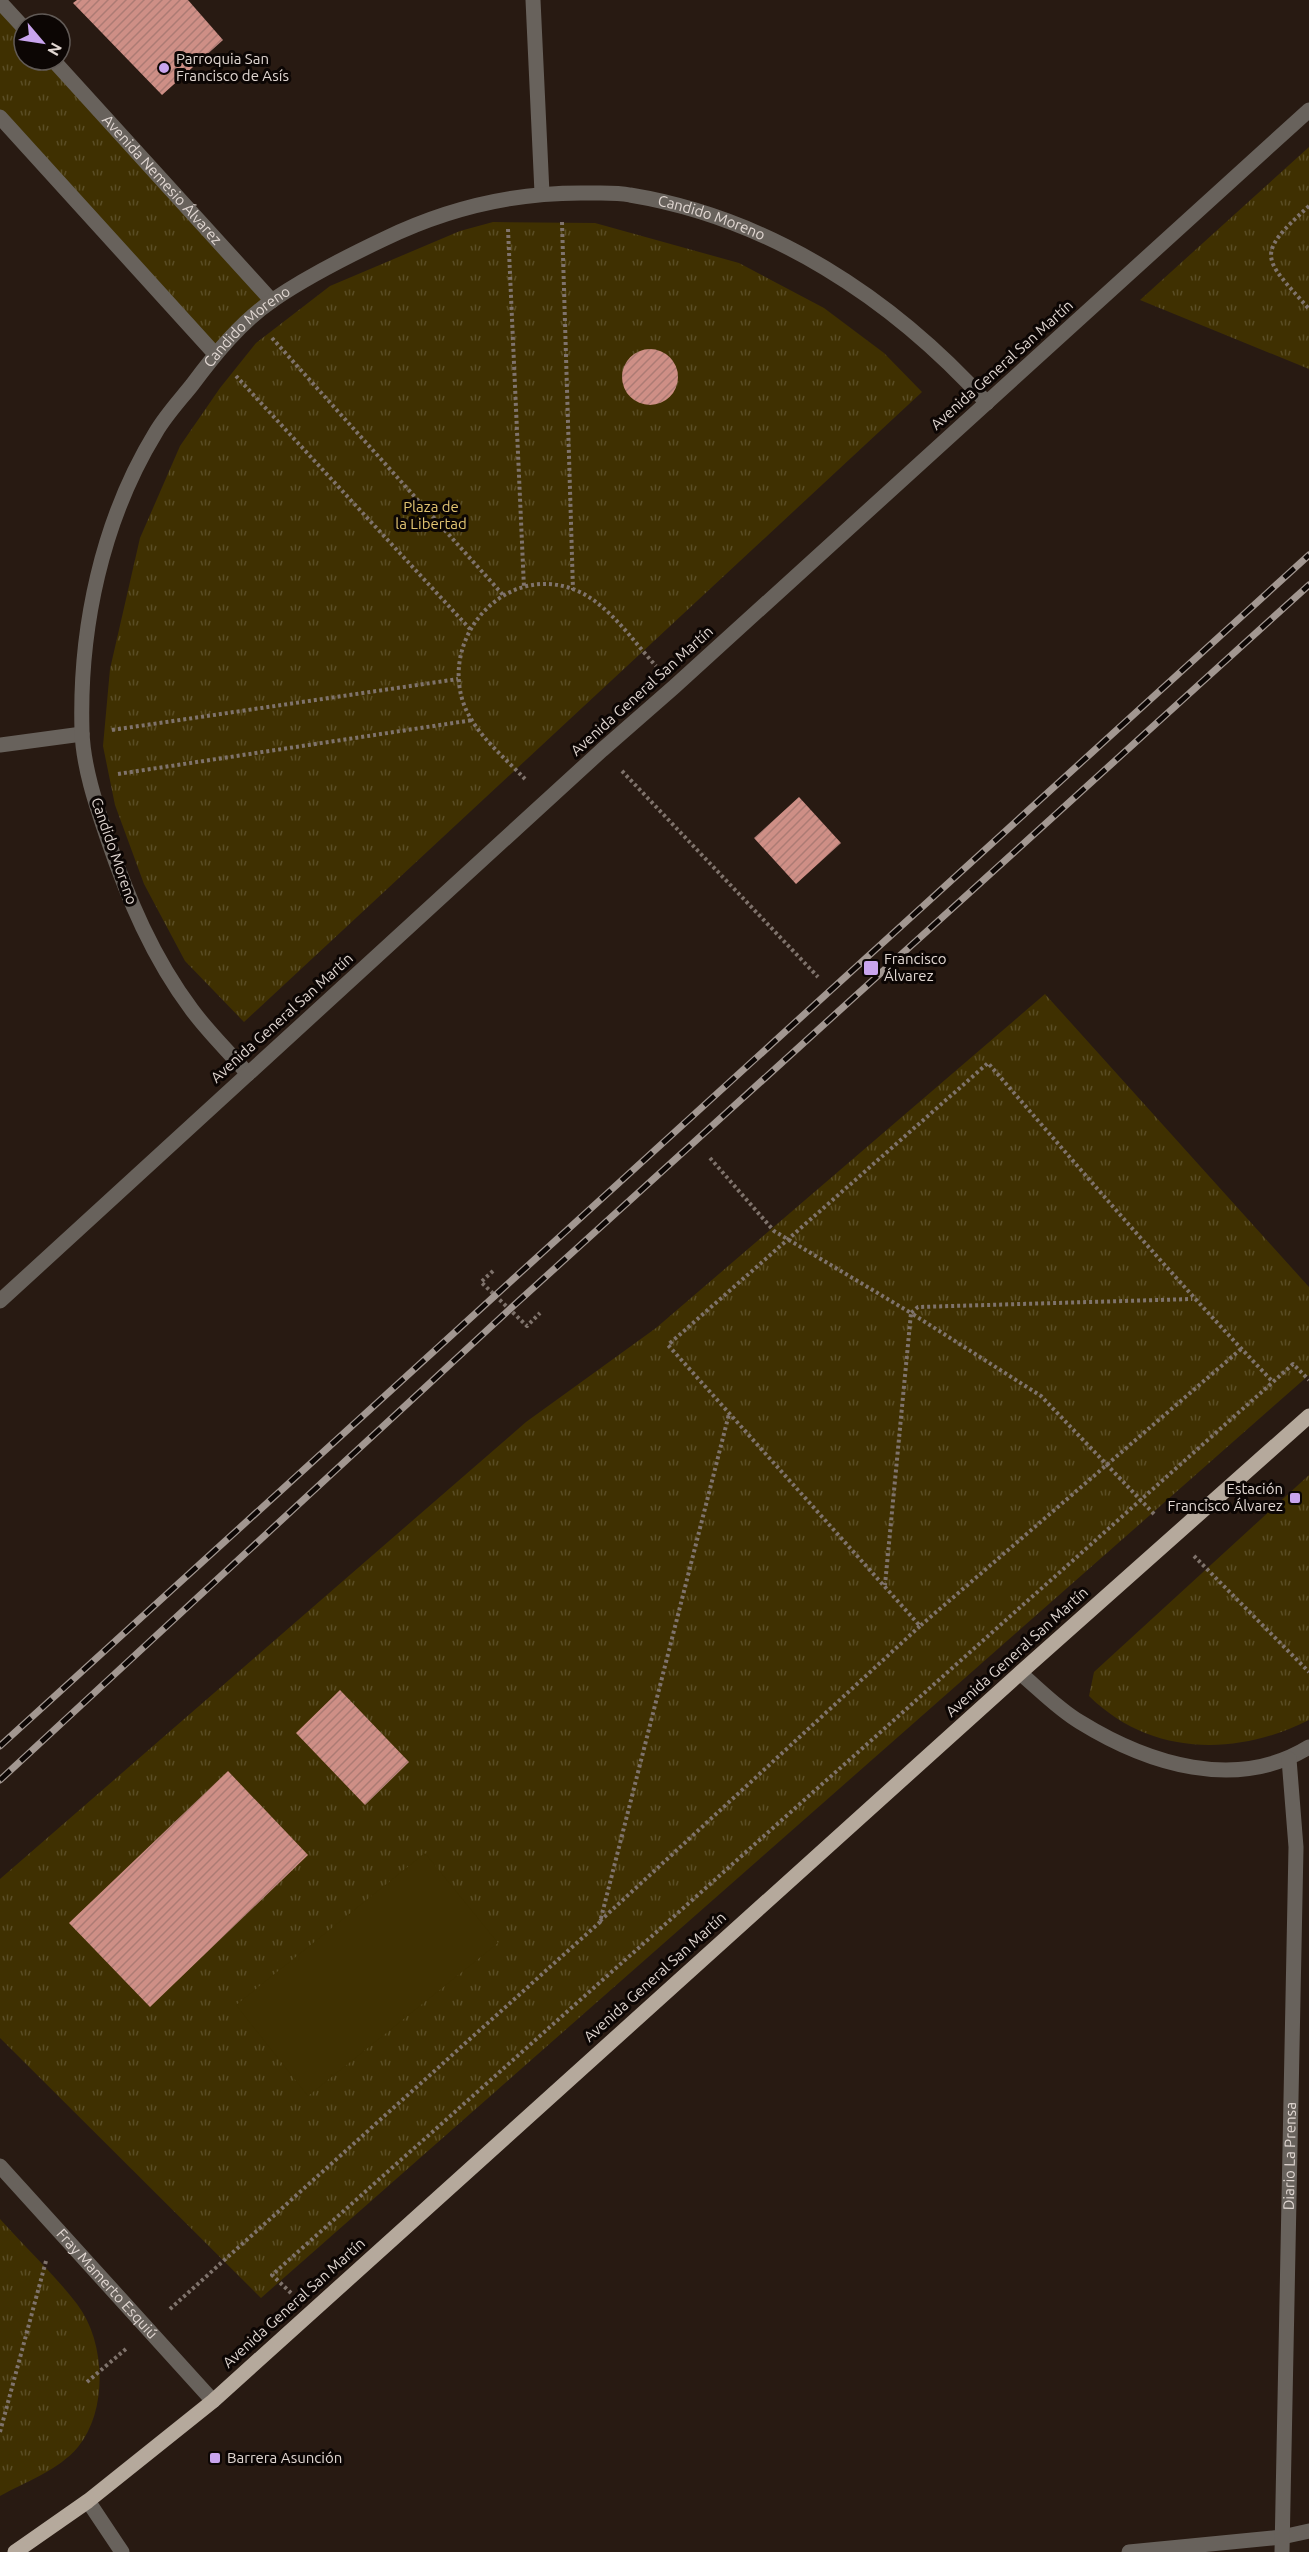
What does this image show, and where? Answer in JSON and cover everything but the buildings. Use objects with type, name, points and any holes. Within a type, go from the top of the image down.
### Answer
[{"type":"main road","name":"Avenida General San Martín","points":[[15,2552],[88,2501],[213,2401],[1020,1673],[1309,1416]]},
{"type":"street","points":[[533,0],[542,193]]},
{"type":"street","points":[[0,2],[12,15]]},
{"type":"street","name":"Avenida Nemesio Álvarez","points":[[64,72],[272,301]]},
{"type":"street","name":"Avenida General San Martín","points":[[0,1301],[602,750],[1309,110]]},
{"type":"street","points":[[0,117],[215,354]]},
{"type":"street","name":"Candido Moreno","points":[[248,1074],[193,1011],[150,945],[122,882],[97,808],[82,734],[86,656],[94,591],[108,536],[129,485],[157,431],[215,354],[252,317],[272,301],[334,263],[409,227],[484,202],[542,193],[625,194],[705,211],[776,240],[850,283],[911,328],[954,367],[987,403]]},
{"type":"street","points":[[0,745],[82,734]]},
{"type":"street","points":[[1020,1673],[1078,1721],[1138,1754],[1186,1766],[1239,1772],[1289,1759],[1309,1747]]},
{"type":"street","name":"Diario La Prensa","points":[[1282,2544],[1296,1847],[1289,1759]]},
{"type":"street","name":"Fray Mamerto Esquiú","points":[[0,2166],[213,2401]]},
{"type":"street","points":[[88,2501],[122,2552]]},
{"type":"street","points":[[1129,2552],[1282,2544],[1309,2531]]},
{"type":"path","points":[[562,193],[573,590]]},
{"type":"path","points":[[507,198],[524,588]]},
{"type":"path","points":[[1309,206],[1272,243],[1271,256],[1275,270],[1309,309]]},
{"type":"path","points":[[252,317],[504,596]]},
{"type":"path","points":[[215,354],[470,629]]},
{"type":"path","points":[[547,802],[473,720],[463,703],[458,679],[462,645],[476,619],[497,599],[524,588],[553,585],[573,590],[606,609],[674,687]]},
{"type":"path","points":[[82,734],[458,679]]},
{"type":"path","points":[[91,778],[473,720]]},
{"type":"path","points":[[602,750],[818,977]]},
{"type":"path","points":[[920,1626],[668,1345],[988,1064],[1193,1299],[1273,1382]]},
{"type":"path","points":[[710,1158],[774,1231],[911,1313],[1041,1396],[1309,1672]]},
{"type":"path","points":[[493,1271],[481,1282],[527,1326],[540,1313]]},
{"type":"path","points":[[885,1586],[911,1313],[918,1307],[1193,1299]]},
{"type":"path","points":[[87,2382],[600,1922],[920,1626],[1241,1348]]},
{"type":"path","points":[[312,2311],[272,2275],[1293,1364],[1309,1380]]},
{"type":"path","points":[[600,1922],[729,1413]]},
{"type":"path","points":[[0,2432],[55,2226]]},
{"type":"green space","points":[[0,2],[12,15],[12,72],[64,72],[272,301],[215,354],[0,117]]},
{"type":"green space","points":[[1309,147],[1309,369],[1140,300]]},
{"type":"green space","name":"Plaza de la Libertad","points":[[493,222],[595,223],[739,263],[824,308],[884,353],[922,392],[244,1022],[185,961],[144,884],[115,805],[103,746],[110,669],[140,538],[180,446],[220,388],[256,343],[330,286],[460,231]]},
{"type":"green space","points":[[1045,994],[1309,1287],[1309,1375],[261,2298],[0,2038],[0,1879],[526,1422],[656,1328]]},
{"type":"green space","points":[[1309,1475],[1309,1720],[1281,1732],[1252,1740],[1223,1744],[1194,1744],[1166,1740],[1139,1730],[1113,1716],[1089,1696],[1094,1672]]},
{"type":"green space","points":[[425,1853],[498,1943],[308,2096],[236,2005]]},
{"type":"green space","points":[[0,2219],[77,2304],[94,2337],[100,2376],[95,2414],[88,2432],[78,2447],[52,2469],[0,2496]]},
{"type":"railway","points":[[0,1746],[1309,555]]},
{"type":"railway","points":[[0,1780],[510,1309],[1309,585]]},
{"type":"place","name":"Parroquia San Francisco de Asís","points":[[164,68]]},
{"type":"place","name":"Francisco Álvarez","points":[[871,968]]},
{"type":"place","name":"Estación Francisco Álvarez","points":[[1295,1498]]},
{"type":"place","name":"Barrera Asunción","points":[[215,2458]]}]
